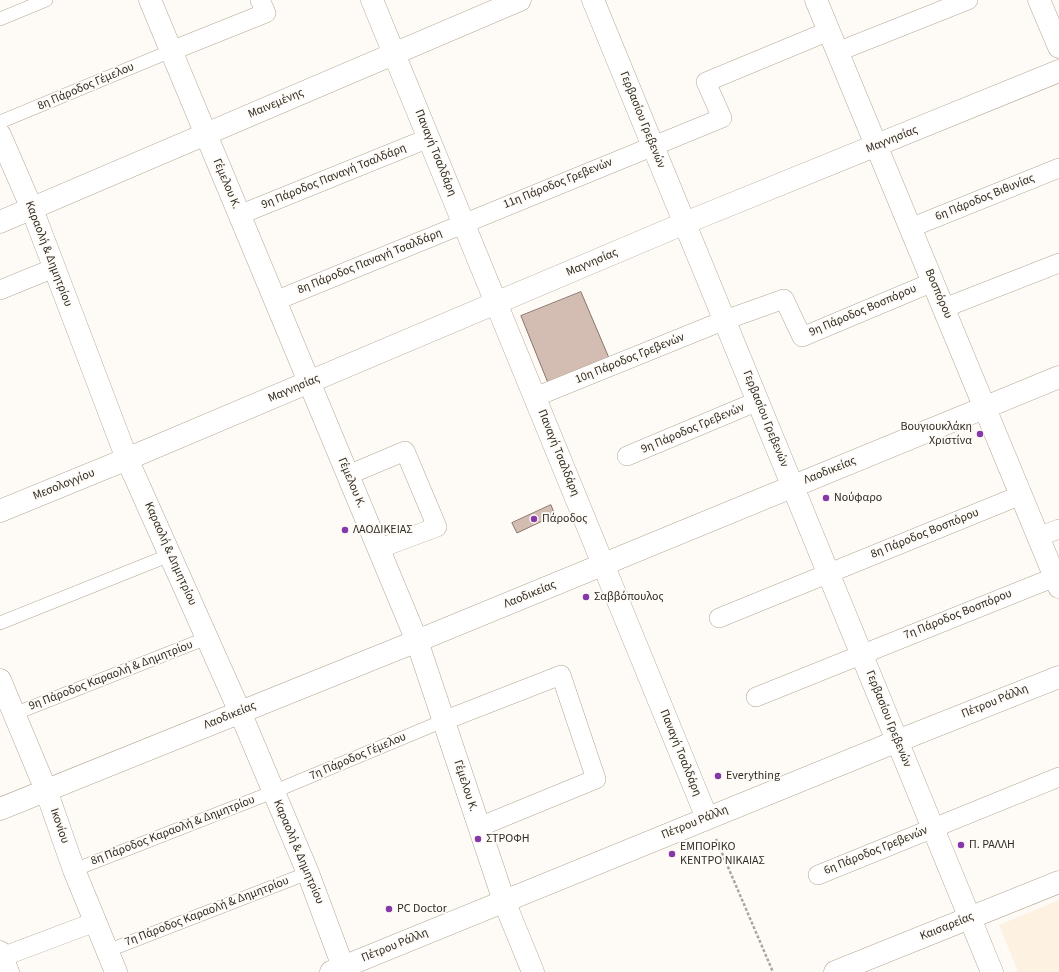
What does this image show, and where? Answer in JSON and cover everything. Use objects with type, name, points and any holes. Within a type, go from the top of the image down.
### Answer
[{"type":"street","name":"Γέμελου Κ.","points":[[150,0],[417,642],[504,901],[533,972]]},
{"type":"street","name":"Παναγή Τσαλδάρη","points":[[372,0],[707,818]]},
{"type":"street","name":"Μαινεμένης","points":[[0,222],[520,0]]},
{"type":"street","name":"Γερβασίου Γρεβενών","points":[[593,0],[992,972]]},
{"type":"street","name":"Βοσπόρου","points":[[816,0],[1057,582]]},
{"type":"street","points":[[838,52],[968,0]]},
{"type":"street","points":[[1039,0],[1059,47]]},
{"type":"street","points":[[171,51],[263,6]]},
{"type":"street","name":"11η Πάροδος Γρεβενών","points":[[464,224],[722,118],[706,82],[829,31]]},
{"type":"street","name":"Μαγνησίας","points":[[127,459],[685,223],[1059,71]]},
{"type":"street","name":"Καραολή & Δημητρίου","points":[[0,135],[32,209],[127,459],[240,712],[308,873],[340,970]]},
{"type":"street","name":"9η Πάροδος Παναγή Τσαλδάρη","points":[[239,215],[429,138]]},
{"type":"street","name":"6η Πάροδος Βιθυνίας","points":[[910,228],[1059,168]]},
{"type":"street","name":"8η Πάροδος Παναγή Τσαλδάρη","points":[[275,301],[464,224]]},
{"type":"street","points":[[944,308],[1059,263]]},
{"type":"street","points":[[0,290],[54,268]]},
{"type":"street","name":"9η Πάροδος Βοσπόρου","points":[[725,320],[784,298],[802,337],[933,282]]},
{"type":"street","name":"10η Πάροδος Γρεβενών","points":[[535,397],[725,320]]},
{"type":"street","name":"Λαοδικείας","points":[[0,808],[417,642],[1059,377]]},
{"type":"street","name":"9η Πάροδος Γρεβενών","points":[[627,456],[758,401]]},
{"type":"street","points":[[348,475],[405,450],[437,527],[378,549]]},
{"type":"street","name":"Μεσολογγίου","points":[[0,511],[127,459]]},
{"type":"street","name":"8η Πάροδος Βοσπόρου","points":[[719,618],[1021,495]]},
{"type":"street","points":[[1038,537],[1059,529]]},
{"type":"street","name":"7η Πάροδος Βοσπόρου","points":[[756,697],[862,654],[1057,582]]},
{"type":"street","points":[[443,721],[561,675],[596,779],[479,826]]},
{"type":"street","name":"Πέτρου Ράλλη","points":[[340,970],[707,818],[1059,677]]},
{"type":"street","name":"Ικονίου","points":[[0,680],[46,790],[74,870],[106,951],[116,972]]},
{"type":"street","name":"6η Πάροδος Γρεβενών","points":[[818,875],[1059,777]]},
{"type":"street","name":"Καισαρείας","points":[[835,972],[1059,882]]},
{"type":"street","points":[[3,960],[95,922]]},
{"type":"lane","points":[[0,19],[46,0]]},
{"type":"lane","name":"8η Πάροδος Γέμελου","points":[[0,122],[171,51]]},
{"type":"lane","points":[[0,623],[170,555]]},
{"type":"lane","name":"9η Πάροδος Καραολή & Δημητρίου","points":[[14,714],[207,638]]},
{"type":"lane","name":"7η Πάροδος Γέμελου","points":[[273,792],[443,721]]},
{"type":"lane","name":"8η Πάροδος Καραολή & Δημητρίου","points":[[74,870],[273,792]]},
{"type":"lane","name":"7η Πάροδος Καραολή & Δημητρίου","points":[[106,951],[308,873]]},
{"type":"path","points":[[707,818],[773,972]]},
{"type":"shaded area","points":[[1059,900],[1059,972],[1018,972],[999,925]]},
{"type":"building","points":[[581,292],[609,358],[548,383],[521,316]]},
{"type":"building","name":"Πάροδος","points":[[551,505],[555,515],[517,533],[512,523]]},
{"type":"place","name":"Βουγιουκλάκη Χριστίνα","points":[[980,434]]},
{"type":"place","name":"Νούφαρο","points":[[826,498]]},
{"type":"place","name":"Πάροδος","points":[[534,519]]},
{"type":"place","name":"ΛΑΟΔΙΚΕΙΑΣ","points":[[345,530]]},
{"type":"place","name":"Σαββόπουλος","points":[[586,597]]},
{"type":"place","name":"Everything","points":[[718,776]]},
{"type":"place","name":"ΣΤΡΟΦΗ","points":[[478,839]]},
{"type":"place","name":"Π. ΡΑΛΛΗ","points":[[961,845]]},
{"type":"place","name":"ΕΜΠΟΡΙΚΟ ΚΕΝΤΡΟ ΝΙΚΑΙΑΣ","points":[[672,854]]},
{"type":"place","name":"PC Doctor","points":[[389,909]]}]
